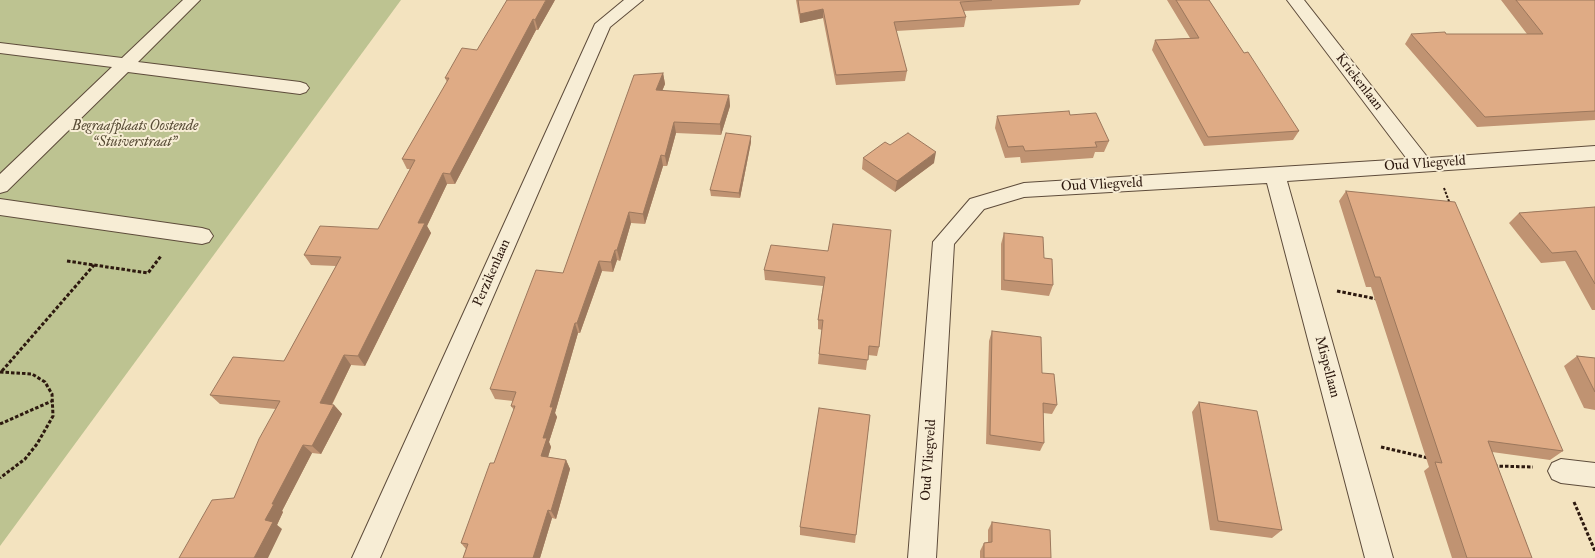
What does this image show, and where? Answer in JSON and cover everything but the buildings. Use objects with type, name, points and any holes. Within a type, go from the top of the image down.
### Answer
[{"type":"street","points":[[0,186],[192,0]]},
{"type":"street","name":"Perzikenlaan","points":[[366,558],[603,24],[635,0]]},
{"type":"street","name":"Kriekenlaan","points":[[1295,0],[1429,164]]},
{"type":"street","points":[[0,48],[118,62],[124,66],[300,88]]},
{"type":"street","name":"Oud Vliegveld","points":[[922,558],[944,242],[977,204],[1024,190],[1275,175],[1595,153]]},
{"type":"street","name":"Mispellaan","points":[[1275,175],[1380,558]]},
{"type":"street","points":[[0,207],[202,236]]},
{"type":"street","points":[[1560,471],[1595,475]]},
{"type":"path","points":[[1429,164],[1452,208]]},
{"type":"path","points":[[67,260],[148,273],[180,233]]},
{"type":"path","points":[[1,372],[94,265]]},
{"type":"path","points":[[1305,285],[1382,300]]},
{"type":"path","points":[[0,478],[24,459],[38,444],[53,416],[52,394],[45,382],[32,374],[1,372]]},
{"type":"path","points":[[0,424],[52,400]]},
{"type":"path","points":[[1347,439],[1430,458]]},
{"type":"path","points":[[1492,466],[1524,466],[1560,471],[1595,551]]},
{"type":"green space","name":"Begraafplaats Oostende “Stuiverstraat”","points":[[0,0],[401,0],[0,546]]}]
